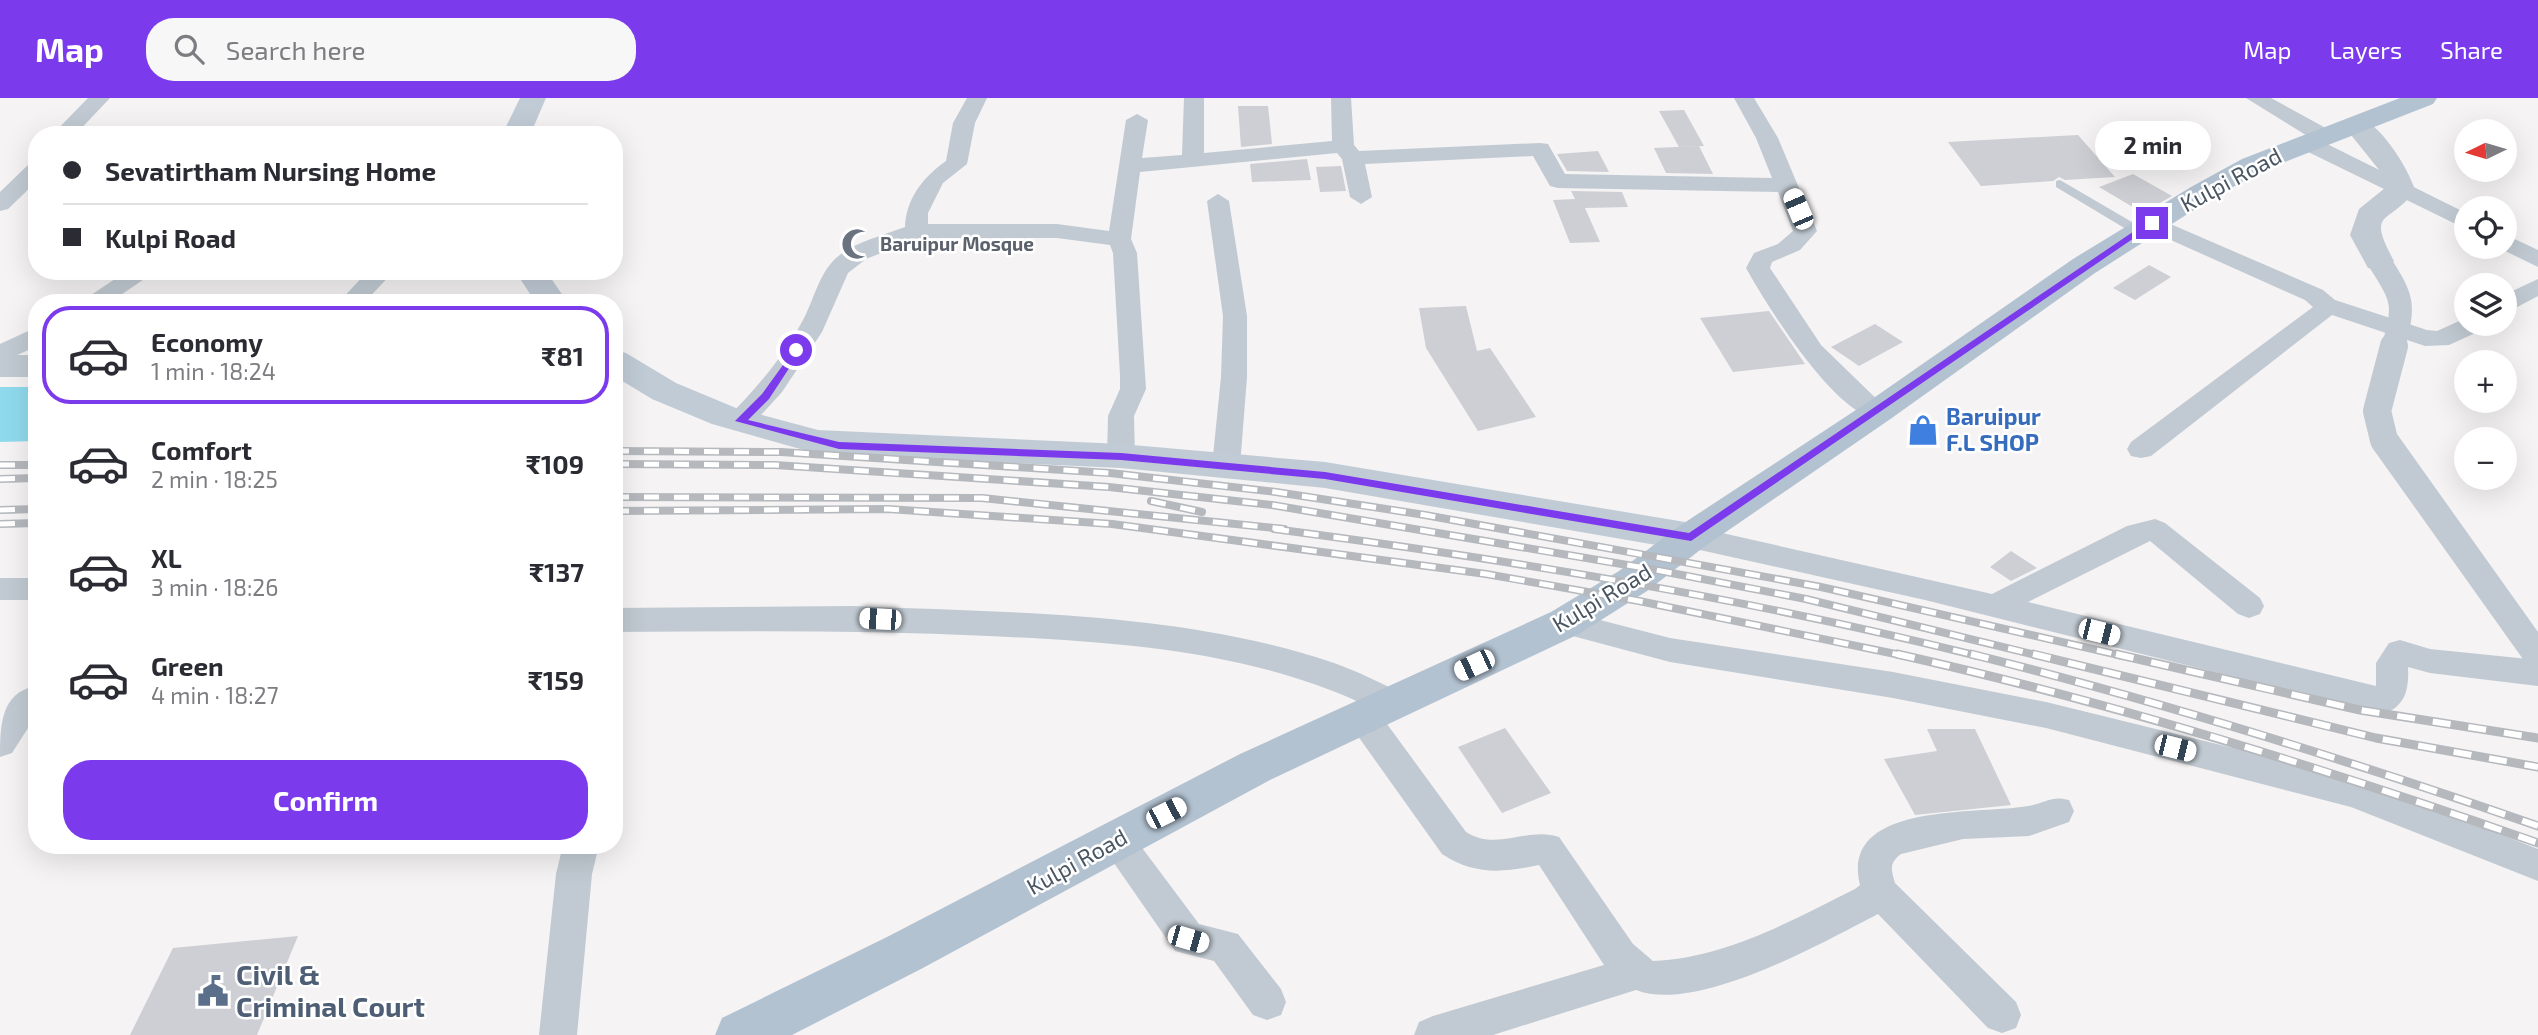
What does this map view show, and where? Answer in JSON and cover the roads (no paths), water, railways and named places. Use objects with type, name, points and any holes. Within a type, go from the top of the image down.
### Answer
[{"type":"main road","points":[[520,126],[533,98]]},
{"type":"main road","name":"Kulpi Road","points":[[740,1035],[904,953],[1116,840],[1377,709],[1564,623],[1633,581],[1691,537],[2222,180],[2424,98]]},
{"type":"main road","points":[[623,366],[664,391],[740,421],[839,445],[1121,456],[1226,466],[1380,483],[1691,537]]},
{"type":"street","points":[[71,126],[100,98]]},
{"type":"street","points":[[916,231],[917,213],[934,179],[956,164],[964,123],[977,98]]},
{"type":"street","points":[[1192,160],[1194,98]]},
{"type":"street","points":[[1341,98],[1348,152],[1361,197]]},
{"type":"street","points":[[1744,98],[1767,138],[1805,231],[1801,240],[1784,251],[1762,258],[1758,268],[1787,320],[1808,347],[1837,378],[1877,412]]},
{"type":"street","points":[[2256,98],[2394,170],[2400,190]]},
{"type":"street","points":[[1121,456],[1121,416],[1133,389],[1133,375],[1132,321],[1125,253],[1119,239],[1137,120]]},
{"type":"street","points":[[2330,135],[2400,190],[2454,216]]},
{"type":"street","points":[[1130,166],[1348,152],[1540,149],[1558,181],[1788,185]]},
{"type":"street","points":[[0,204],[28,178]]},
{"type":"street","points":[[2400,190],[2369,215],[2365,235],[2397,289],[2403,311],[2378,411],[2384,440],[2538,656]]},
{"type":"street","points":[[1218,201],[1235,316],[1234,377],[1226,466]]},
{"type":"street","points":[[2146,230],[2314,295],[2326,305],[2425,338],[2440,339],[2454,333]]},
{"type":"street","points":[[740,421],[765,397],[817,317],[841,265],[851,258],[916,231],[1057,231],[1119,239]]},
{"type":"street","points":[[2517,248],[2538,260]]},
{"type":"street","points":[[106,294],[129,280]]},
{"type":"street","points":[[359,294],[373,280]]},
{"type":"street","points":[[2517,298],[2538,286]]},
{"type":"street","points":[[2141,449],[2181,421],[2193,407],[2321,314],[2326,305]]},
{"type":"street","points":[[0,355],[28,340]]},
{"type":"street","points":[[0,366],[28,366]]},
{"type":"street","points":[[1996,606],[2137,533],[2155,530],[2249,606]]},
{"type":"street","points":[[1691,537],[1996,606],[2383,701],[2393,688],[2392,663],[2400,652],[2430,661],[2538,674]]},
{"type":"street","points":[[0,589],[28,589]]},
{"type":"street","points":[[623,620],[853,618],[1099,629],[1217,645],[1326,673],[1377,709],[1454,843],[1464,851],[1494,859],[1547,848],[1618,953],[1635,973],[1657,981],[1678,979],[1763,952],[1868,901],[1879,891]]},
{"type":"street","points":[[1564,623],[1670,650],[1893,685],[2060,718],[2356,793],[2538,865]]},
{"type":"street","points":[[0,743],[22,699]]},
{"type":"street","points":[[2002,1015],[1879,891],[1873,867],[1878,851],[1891,841],[1963,824],[2029,821],[2057,810]]},
{"type":"street","points":[[1116,840],[1188,939],[1225,946],[1267,1002]]},
{"type":"street","points":[[558,1035],[574,874],[579,854]]},
{"type":"street","points":[[1433,1035],[1635,973]]},
{"type":"lane","points":[[2060,184],[2146,230]]},
{"type":"water","points":[[0,387],[28,387],[28,441],[0,442]]},
{"type":"railway","points":[[623,451],[781,452],[1110,473],[1276,492],[1425,515],[1821,587],[2123,656]]},
{"type":"railway","points":[[623,464],[775,465],[1109,487],[1272,505],[1651,569],[1806,599],[2040,656]]},
{"type":"railway","points":[[0,465],[28,465]]},
{"type":"railway","points":[[0,479],[28,478]]},
{"type":"railway","points":[[623,497],[982,498],[1284,529]]},
{"type":"railway","points":[[1151,501],[1202,512]]},
{"type":"railway","points":[[0,510],[28,509]]},
{"type":"railway","points":[[623,511],[888,509],[1112,524],[1486,574],[1639,601],[1905,656]]},
{"type":"railway","points":[[0,524],[28,523]]},
{"type":"railway","points":[[1274,529],[1628,582],[1803,616],[1978,656]]},
{"type":"railway","points":[[1897,654],[2059,694],[2220,739],[2538,843]]},
{"type":"railway","points":[[1971,654],[2256,734],[2398,778],[2538,826]]},
{"type":"railway","points":[[2033,654],[2376,738],[2538,767]]},
{"type":"railway","points":[[2116,654],[2360,710],[2538,738]]},
{"type":"place","name":"Baruipur Mosque","points":[[857,244]]},
{"type":"place","name":"Baruipur F.L SHOP","points":[[1923,430]]},
{"type":"place","name":"Civil & Criminal Court","points":[[213,991]]}]
